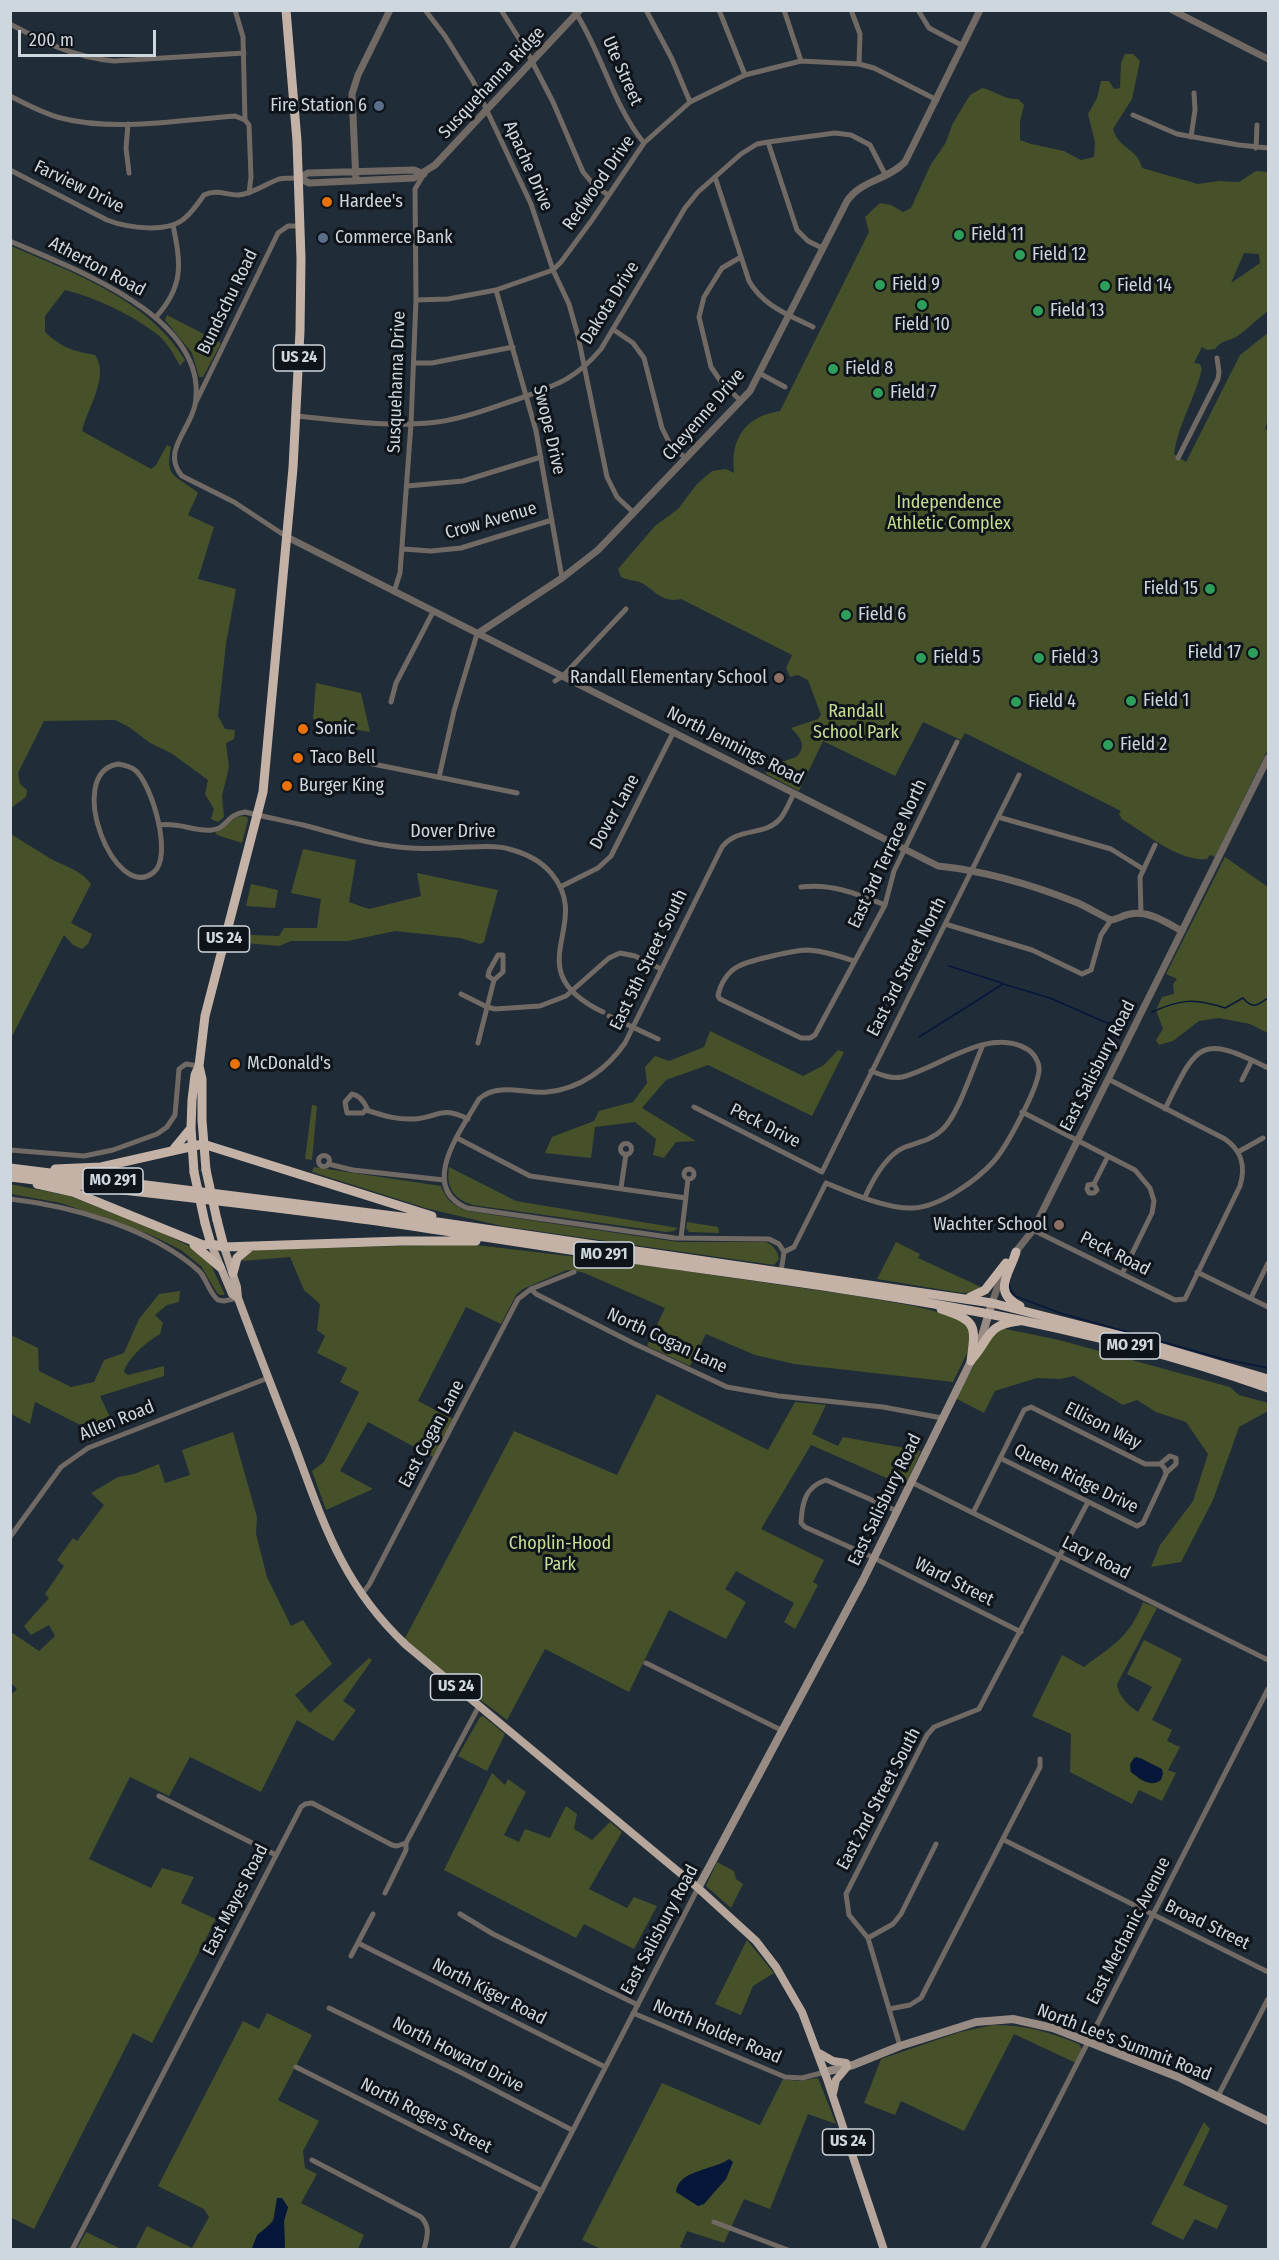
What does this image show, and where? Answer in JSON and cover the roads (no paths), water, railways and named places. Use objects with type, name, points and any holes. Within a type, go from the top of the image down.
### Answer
[{"type":"highway","name":"US 24","points":[[211,1244],[194,1172],[191,1146],[194,1083],[199,1066],[204,1016],[258,815],[267,757],[296,416],[300,324],[299,178],[286,10]]},
{"type":"highway","name":"US 24","points":[[199,1066],[202,1079],[203,1139],[207,1170],[216,1220],[224,1247]]},
{"type":"highway","points":[[172,1151],[191,1128]]},
{"type":"highway","points":[[10,1167],[83,1169],[101,1167],[191,1146],[203,1139],[218,1148],[402,1208],[464,1221],[479,1228]]},
{"type":"highway","name":"MO 291","points":[[10,1167],[479,1228],[958,1297],[1048,1317],[1269,1379]]},
{"type":"highway","points":[[16,1178],[73,1192],[203,1245],[250,1247],[435,1240],[532,1245]]},
{"type":"highway","name":"MO 291","points":[[16,1178],[411,1226],[919,1300],[1025,1320],[1125,1345],[1269,1388]]},
{"type":"highway","points":[[185,1239],[202,1250],[220,1267]]},
{"type":"highway","points":[[233,1273],[237,1258],[250,1247]]},
{"type":"highway","points":[[1016,1252],[1005,1280],[1006,1295],[1017,1305],[1048,1317]]},
{"type":"highway","points":[[958,1297],[972,1297],[981,1293],[1006,1263]]},
{"type":"highway","points":[[919,1300],[963,1317],[969,1322],[974,1333],[971,1361]]},
{"type":"highway","points":[[971,1361],[993,1329],[1000,1325],[1025,1320]]},
{"type":"main road","name":"US 24","points":[[211,1244],[232,1294],[238,1299]]},
{"type":"main road","name":"US 24","points":[[224,1247],[237,1287],[238,1299],[328,1536],[361,1595],[394,1634],[698,1888],[750,1935],[776,1967],[802,2012],[818,2052],[884,2250]]},
{"type":"main road","name":"East Salisbury Road","points":[[698,1888],[874,1558],[981,1342],[992,1303]]},
{"type":"main road","name":"North Lee's Summit Road","points":[[825,2072],[976,2022],[991,2020],[1034,2022],[1178,2078],[1269,2121]]},
{"type":"main road","points":[[818,2052],[833,2061],[846,2065],[836,2080],[833,2096]]},
{"type":"street","points":[[235,10],[243,37],[245,120]]},
{"type":"street","points":[[356,177],[352,94],[357,75],[390,10]]},
{"type":"street","name":"Apache Drive","points":[[425,10],[456,54],[487,110],[531,204],[553,270],[569,303],[607,477],[617,497],[634,513]]},
{"type":"street","points":[[501,10],[525,48],[553,102],[583,172],[594,185],[608,195]]},
{"type":"street","points":[[645,10],[672,59],[690,102]]},
{"type":"street","points":[[719,10],[745,75]]},
{"type":"street","points":[[784,10],[801,60]]},
{"type":"street","points":[[851,10],[860,34],[859,64]]},
{"type":"street","points":[[918,10],[929,28],[963,46]]},
{"type":"street","name":"Cheyenne Drive","points":[[477,634],[562,578],[598,550],[750,391],[822,248],[852,194],[863,185],[897,171],[905,162],[980,10]]},
{"type":"street","points":[[1172,10],[1183,13],[1269,59]]},
{"type":"street","name":"Susquehanna Ridge","points":[[424,174],[487,110],[577,12]]},
{"type":"street","name":"Ute Street","points":[[577,12],[627,120],[644,142]]},
{"type":"street","points":[[10,24],[63,51],[96,59],[114,61],[244,53]]},
{"type":"street","name":"Redwood Drive","points":[[553,270],[561,262],[644,142],[690,102],[717,87],[745,75],[801,60],[859,64],[874,68],[937,99]]},
{"type":"street","points":[[1191,137],[1196,110],[1194,93]]},
{"type":"street","points":[[10,96],[60,118],[109,125],[235,116],[245,120],[249,125],[251,177],[249,193]]},
{"type":"street","points":[[1133,115],[1165,130],[1191,137],[1256,148],[1269,148]]},
{"type":"street","points":[[128,124],[126,148],[129,173]]},
{"type":"street","points":[[1256,148],[1257,125]]},
{"type":"street","name":"Dakota Drive","points":[[296,416],[411,424],[459,418],[563,382],[584,367],[601,349],[685,208],[698,192],[747,149],[768,142],[835,133],[851,135],[870,145],[886,176]]},
{"type":"street","points":[[768,142],[797,230],[808,241],[822,248]]},
{"type":"street","name":"Farview Drive","points":[[10,170],[122,225],[140,228],[173,225]]},
{"type":"street","points":[[299,178],[309,183],[334,182],[414,170],[424,174]]},
{"type":"street","points":[[334,173],[334,182]]},
{"type":"street","points":[[156,317],[172,295],[178,280],[179,262],[173,225],[186,218],[208,192],[218,191],[237,195],[249,193],[278,180],[299,178],[308,174],[334,173],[356,177]]},
{"type":"street","name":"Susquehanna Drive","points":[[394,592],[400,573],[408,486],[416,300],[415,189],[424,174]]},
{"type":"street","points":[[715,177],[754,290],[769,305],[813,327]]},
{"type":"street","name":"Bundschu Road","points":[[195,406],[278,233],[288,226],[300,226]]},
{"type":"street","name":"Atherton Road","points":[[10,241],[108,286],[156,317],[178,341],[196,377],[195,406],[175,449],[174,460],[178,471],[182,476],[234,502],[287,537]]},
{"type":"street","points":[[741,257],[722,268],[704,297],[699,317],[711,367],[718,378],[741,401]]},
{"type":"street","points":[[416,300],[448,299],[495,290],[553,270]]},
{"type":"street","name":"Swope Drive","points":[[495,290],[527,395],[541,458],[562,578]]},
{"type":"street","points":[[614,330],[633,343],[644,358],[662,428],[669,442],[686,459]]},
{"type":"street","points":[[414,363],[432,363],[513,347]]},
{"type":"street","points":[[1178,458],[1218,379],[1217,358]]},
{"type":"street","points":[[759,374],[785,387]]},
{"type":"street","points":[[408,486],[463,481],[541,458]]},
{"type":"street","name":"Crow Avenue","points":[[403,549],[431,551],[461,548],[552,520]]},
{"type":"street","name":"North Jennings Road","points":[[287,537],[938,866],[972,869],[1058,896],[1111,920]]},
{"type":"street","points":[[555,681],[563,676],[626,609]]},
{"type":"street","points":[[391,702],[396,683],[433,612]]},
{"type":"street","points":[[439,777],[454,711],[477,634]]},
{"type":"street","name":"Dover Lane","points":[[560,887],[598,868],[611,856],[674,731]]},
{"type":"street","name":"East 3rd Terrace North","points":[[854,961],[823,952],[806,950],[738,966],[725,978],[718,992],[720,999],[801,1038],[810,1038],[818,1033],[885,906],[894,871],[957,742]]},
{"type":"street","name":"East Salisbury Road","points":[[992,1303],[1006,1263],[1033,1230],[1269,758]]},
{"type":"street","points":[[368,763],[517,793]]},
{"type":"street","points":[[117,764],[128,766],[136,771],[149,796],[159,825],[162,850],[159,866],[144,877],[137,878],[126,874],[117,864],[102,838],[98,822],[93,793],[97,777],[102,770],[117,764]]},
{"type":"street","name":"East 3rd Street North","points":[[822,1172],[1019,775]]},
{"type":"street","name":"East 5th Street South","points":[[468,1119],[479,1099],[490,1091],[500,1089],[548,1092],[570,1087],[590,1078],[615,1057],[632,1028],[722,847],[738,835],[763,830],[775,824],[784,814],[794,793]]},
{"type":"street","points":[[159,825],[176,824],[213,830],[224,825],[236,813],[245,812],[258,815]]},
{"type":"street","name":"Dover Drive","points":[[258,815],[390,846],[421,849],[499,846],[524,854],[552,874],[560,887],[565,903],[566,920],[558,964],[562,976],[571,991],[587,1005],[603,1012]]},
{"type":"street","points":[[998,817],[1111,849],[1143,868]]},
{"type":"street","points":[[1141,913],[1140,877],[1155,845]]},
{"type":"street","points":[[801,887],[815,885],[832,887],[885,906]]},
{"type":"street","points":[[945,924],[1032,950],[1082,974],[1091,970],[1101,935],[1111,920],[1132,913],[1141,913],[1182,931]]},
{"type":"street","points":[[461,994],[495,1009],[540,1006],[558,1000],[609,958],[620,953],[634,956],[661,969]]},
{"type":"street","points":[[478,1043],[494,980]]},
{"type":"street","points":[[609,1016],[658,1040]]},
{"type":"street","points":[[826,1183],[865,1197],[913,1208],[945,1199],[979,1175],[994,1161],[1022,1112],[1040,1069],[1036,1058],[1028,1049],[1014,1043],[1003,1042],[983,1045],[902,1077],[886,1077],[871,1071]]},
{"type":"street","points":[[865,1197],[891,1157],[905,1148],[933,1137],[943,1129],[954,1111],[983,1045]]},
{"type":"street","points":[[1165,1109],[1188,1063],[1208,1049],[1229,1049],[1269,1068]]},
{"type":"street","points":[[1242,1080],[1252,1060]]},
{"type":"street","points":[[10,1150],[84,1156],[113,1150],[157,1134],[167,1127],[175,1115],[179,1069],[186,1065],[199,1066]]},
{"type":"street","points":[[1108,1079],[1225,1139],[1238,1152],[1243,1168],[1240,1186],[1197,1272],[1269,1307]]},
{"type":"street","points":[[366,1110],[357,1094],[348,1097],[345,1102],[347,1113],[363,1113],[366,1110],[399,1120],[449,1111],[468,1119],[444,1167],[444,1180],[450,1195],[455,1202],[467,1208],[681,1238],[769,1239],[779,1244],[784,1252],[781,1272]]},
{"type":"street","name":"Peck Drive","points":[[694,1107],[822,1172]]},
{"type":"street","points":[[1022,1112],[1140,1174],[1150,1188],[1154,1201],[1151,1217],[1122,1274]]},
{"type":"street","points":[[458,1138],[530,1176],[686,1198]]},
{"type":"street","points":[[1238,1152],[1263,1138]]},
{"type":"street","points":[[621,1188],[626,1154]]},
{"type":"street","points":[[1095,1184],[1108,1156]]},
{"type":"street","points":[[328,1164],[353,1170],[444,1180]]},
{"type":"street","points":[[784,1252],[794,1247],[826,1183],[822,1172]]},
{"type":"street","points":[[681,1238],[688,1179]]},
{"type":"street","points":[[10,1199],[65,1208],[140,1234],[167,1248],[196,1268],[218,1300],[238,1299]]},
{"type":"street","name":"Peck Road","points":[[1033,1230],[1174,1300],[1185,1299],[1197,1272]]},
{"type":"street","points":[[1251,1298],[1269,1263]]},
{"type":"street","points":[[531,1289],[574,1272]]},
{"type":"street","name":"North Cogan Lane","points":[[531,1289],[536,1294],[633,1343],[727,1387],[780,1396],[883,1407],[942,1418]]},
{"type":"street","name":"East Cogan Lane","points":[[361,1595],[369,1585],[518,1299],[531,1289]]},
{"type":"street","name":"Allen Road","points":[[10,1537],[61,1467],[87,1448],[268,1378]]},
{"type":"street","name":"Ellison Way","points":[[1000,1458],[1025,1409],[1031,1407],[1145,1464],[1160,1464],[1166,1472]]},
{"type":"street","points":[[1160,1464],[1170,1456],[1176,1458],[1176,1464],[1166,1472]]},
{"type":"street","points":[[973,1513],[1000,1458]]},
{"type":"street","name":"Queen Ridge Drive","points":[[1000,1458],[1133,1526],[1143,1523],[1166,1472]]},
{"type":"street","name":"Ward Street","points":[[897,1511],[826,1480],[807,1492],[802,1504],[801,1523],[805,1527],[874,1558],[1021,1632]]},
{"type":"street","name":"Lacy Road","points":[[911,1482],[1269,1660]]},
{"type":"street","name":"East 2nd Street South","points":[[900,2046],[868,1938],[849,1915],[846,1894],[927,1735],[934,1727],[979,1709],[1088,1502]]},
{"type":"street","points":[[646,1663],[783,1731]]},
{"type":"street","name":"East Mechanic Avenue","points":[[982,2250],[1269,1689]]},
{"type":"street","points":[[385,1893],[406,1850],[406,1843],[479,1706]]},
{"type":"street","points":[[890,2009],[910,2005],[921,1998],[1004,1840],[1040,1767],[1040,1759]]},
{"type":"street","points":[[159,1796],[276,1856]]},
{"type":"street","name":"East Mayes Road","points":[[72,2250],[298,1811],[308,1803],[316,1805],[392,1845],[398,1846],[406,1843]]},
{"type":"street","name":"Broad Street","points":[[1004,1840],[1269,1972]]},
{"type":"street","points":[[868,1938],[893,1924],[901,1914],[936,1844]]},
{"type":"street","name":"East Salisbury Road","points":[[512,2250],[698,1888]]},
{"type":"street","points":[[351,1956],[373,1914]]},
{"type":"street","name":"North Holder Road","points":[[460,1914],[493,1934],[638,2005]]},
{"type":"street","name":"North Kiger Road","points":[[358,1943],[605,2067]]},
{"type":"street","points":[[1218,2096],[1269,1999]]},
{"type":"street","name":"North Howard Drive","points":[[329,2008],[572,2130]]},
{"type":"street","name":"North Holder Road","points":[[633,2013],[785,2077],[802,2078],[825,2072]]},
{"type":"street","name":"North Rogers Street","points":[[296,2067],[542,2192]]},
{"type":"street","points":[[312,2160],[422,2217],[429,2229],[423,2250]]},
{"type":"street","points":[[714,2222],[788,2250]]},
{"type":"water","points":[[1137,1757],[1162,1769],[1161,1780],[1149,1783],[1131,1772],[1130,1764]]},
{"type":"water","points":[[729,2159],[733,2162],[726,2179],[704,2204],[698,2206],[676,2192],[683,2179]]},
{"type":"water","points":[[277,2198],[282,2198],[288,2207],[284,2221],[285,2249],[252,2249],[257,2235],[273,2222]]},
{"type":"waterway","points":[[949,966],[1002,983]]},
{"type":"waterway","points":[[919,1037],[1003,984],[1050,998],[1107,1023],[1128,1019]]},
{"type":"waterway","points":[[1152,1012],[1171,1004],[1188,1001],[1225,1008],[1243,998],[1253,1005],[1268,998]]},
{"type":"waterway","points":[[1009,1283],[1015,1296],[1060,1313],[1223,1359],[1268,1368]]},
{"type":"place","name":"Fire Station 6","points":[[379,106]]},
{"type":"place","name":"Hardee's","points":[[327,202]]},
{"type":"place","name":"Field 11","points":[[959,235]]},
{"type":"place","name":"Commerce Bank","points":[[323,238]]},
{"type":"place","name":"Field 12","points":[[1020,255]]},
{"type":"place","name":"Field 9","points":[[880,285]]},
{"type":"place","name":"Field 14","points":[[1105,286]]},
{"type":"place","name":"Field 10","points":[[922,305]]},
{"type":"place","name":"Field 13","points":[[1038,311]]},
{"type":"place","name":"Field 8","points":[[833,369]]},
{"type":"place","name":"Field 7","points":[[878,393]]},
{"type":"place","name":"Field 15","points":[[1210,589]]},
{"type":"place","name":"Field 6","points":[[846,615]]},
{"type":"place","name":"Field 17","points":[[1253,653]]},
{"type":"place","name":"Field 5","points":[[921,658]]},
{"type":"place","name":"Field 3","points":[[1039,658]]},
{"type":"place","name":"Randall Elementary School","points":[[779,678]]},
{"type":"place","name":"Field 1","points":[[1131,701]]},
{"type":"place","name":"Field 4","points":[[1016,702]]},
{"type":"place","name":"Sonic","points":[[303,729]]},
{"type":"place","name":"Field 2","points":[[1108,745]]},
{"type":"place","name":"Taco Bell","points":[[298,758]]},
{"type":"place","name":"Burger King","points":[[287,786]]},
{"type":"place","name":"McDonald's","points":[[235,1064]]},
{"type":"place","name":"Wachter School","points":[[1059,1225]]},
{"type":"park label","name":"Independence Athletic Complex","points":[[949,513]]},
{"type":"park label","name":"Randall School Park","points":[[856,722]]},
{"type":"park label","name":"Choplin-Hood Park","points":[[560,1554]]}]
